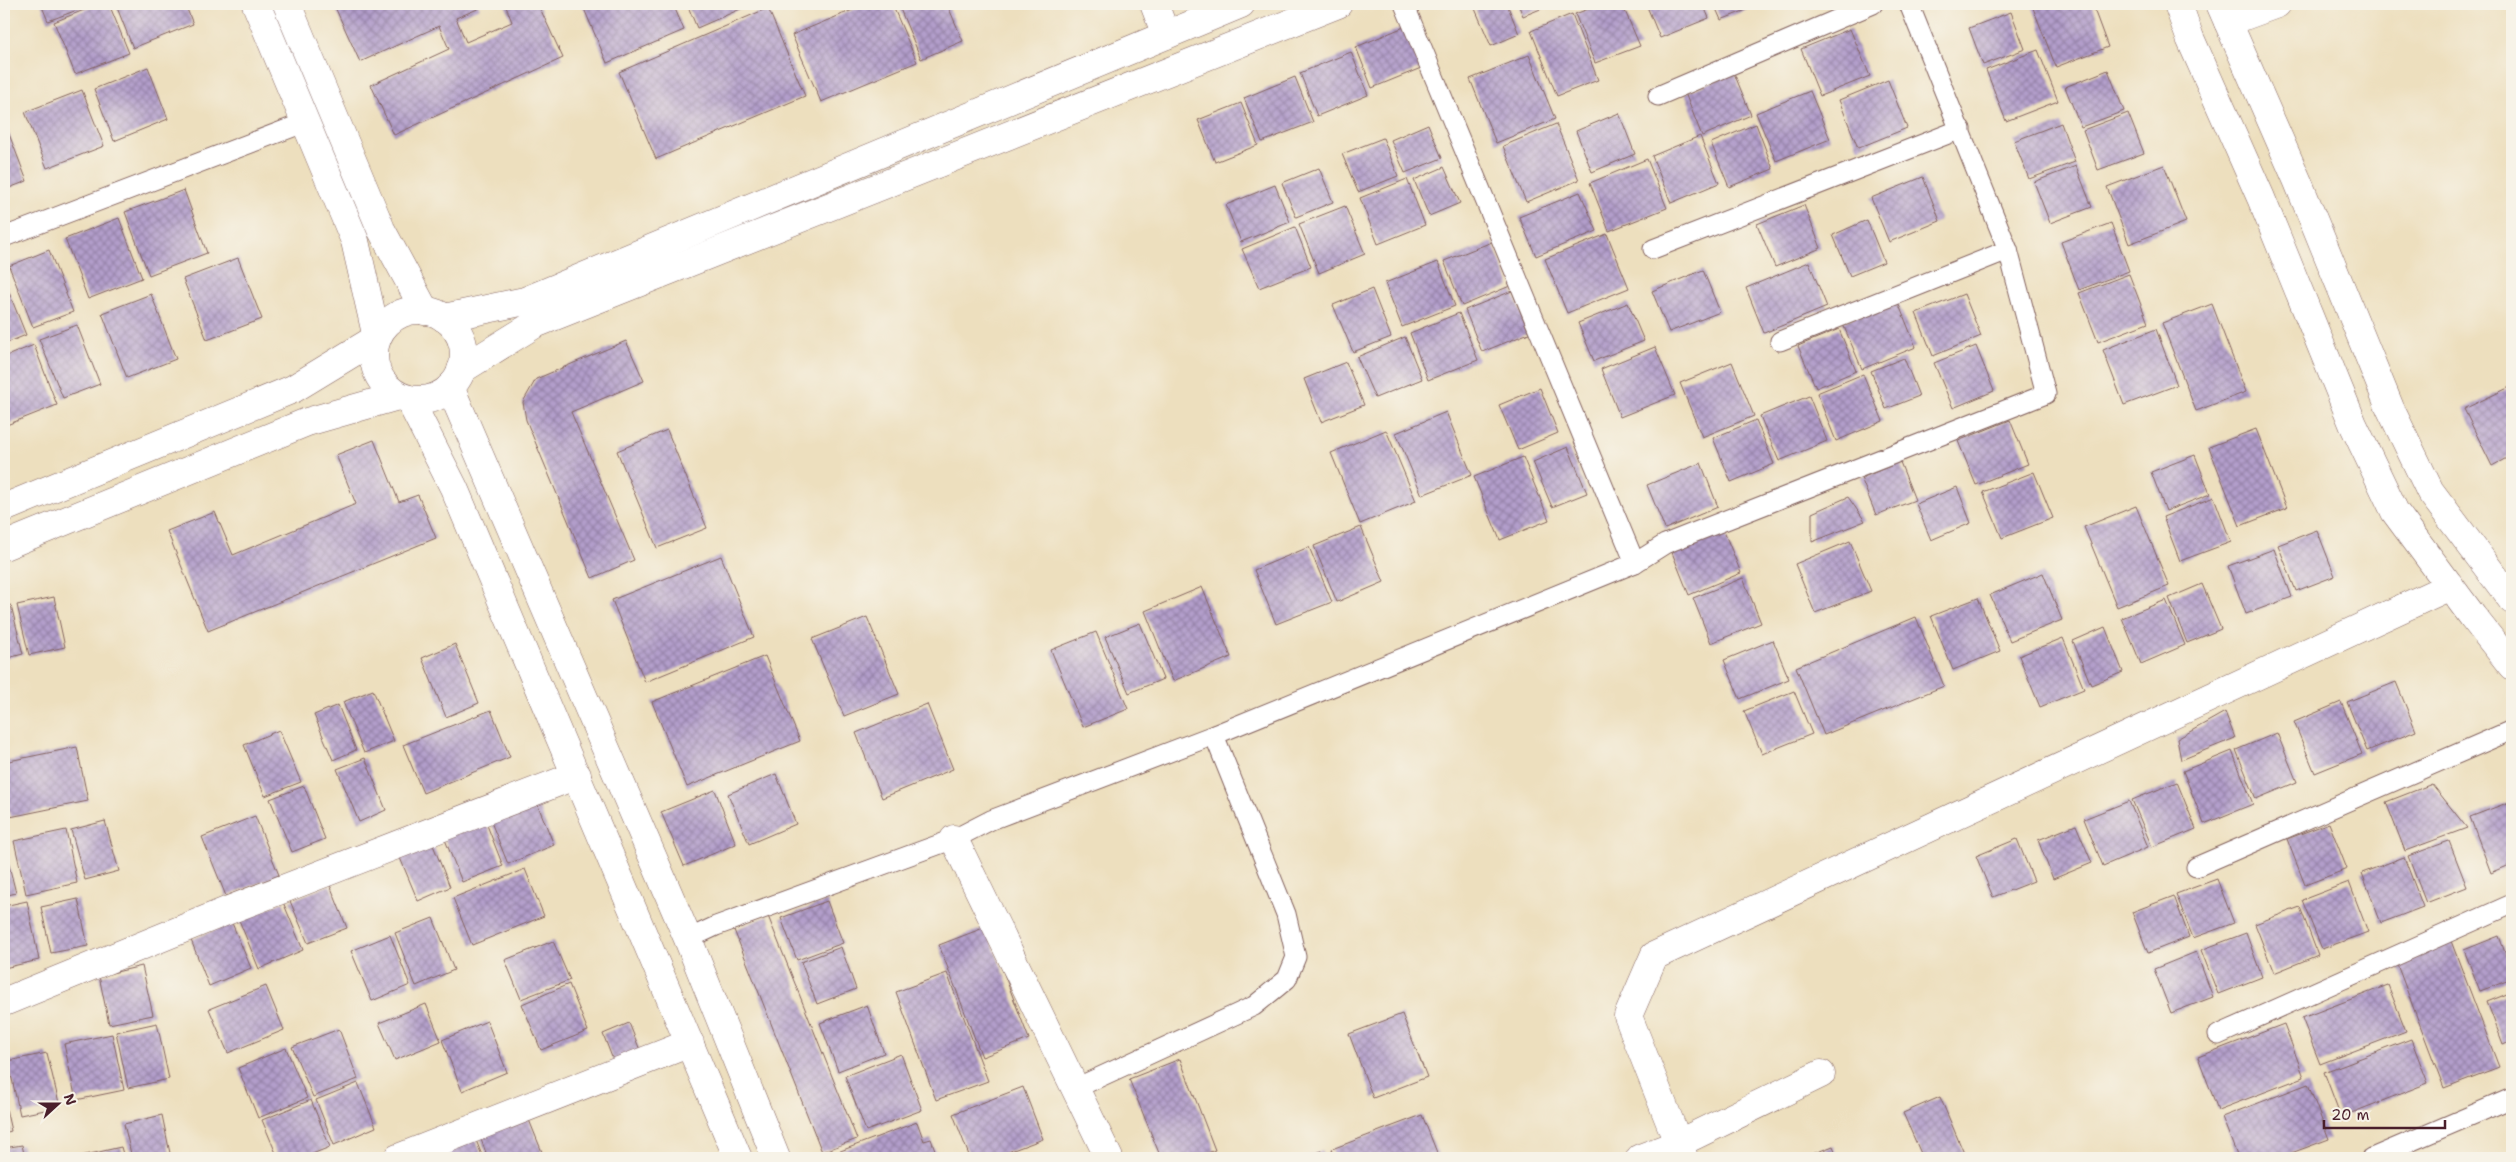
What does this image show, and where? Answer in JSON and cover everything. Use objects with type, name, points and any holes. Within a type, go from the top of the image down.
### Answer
[{"type":"street","points":[[256,4],[355,241],[377,338]]},
{"type":"street","points":[[287,4],[381,230],[434,315],[455,329],[462,343],[464,355],[456,379],[688,939],[776,1158]]},
{"type":"street","points":[[1154,4],[1166,35]]},
{"type":"street","points":[[738,1158],[454,488],[403,398],[386,386],[376,371],[374,355],[377,338],[385,325],[397,315],[410,311],[434,315],[525,301],[1241,4]]},
{"type":"street","points":[[4,546],[307,422],[403,398],[431,398],[535,324],[1338,4]]},
{"type":"street","points":[[2178,4],[2190,38],[2261,198],[2353,424],[2395,512],[2512,666]]},
{"type":"street","points":[[2277,4],[2224,13],[2298,182],[2398,425],[2430,491],[2510,593]]},
{"type":"street","points":[[4,508],[293,389],[377,338]]},
{"type":"street","points":[[1680,1151],[1628,1016],[1654,956],[2450,586]]},
{"type":"street","points":[[4,1002],[229,910],[577,775]]},
{"type":"street","points":[[954,839],[1109,1158]]},
{"type":"street","points":[[398,1158],[690,1043]]},
{"type":"street","points":[[1640,1158],[1680,1151],[1821,1074]]},
{"type":"lane","points":[[1404,4],[1635,562]]},
{"type":"lane","points":[[1658,96],[1874,4]]},
{"type":"lane","points":[[688,939],[716,926],[954,839],[991,820],[1214,735],[1635,562],[1665,544],[2046,394],[2008,250],[1961,129],[1909,4]]},
{"type":"lane","points":[[4,237],[306,122]]},
{"type":"lane","points":[[1653,249],[1961,129]]},
{"type":"lane","points":[[1780,341],[2008,250]]},
{"type":"lane","points":[[2196,867],[2512,730]]},
{"type":"lane","points":[[1076,1088],[1254,1006],[1286,979],[1296,957],[1286,914],[1214,735]]},
{"type":"lane","points":[[2218,1035],[2512,904]]},
{"type":"lane","points":[[2372,1158],[2512,1098]]},
{"type":"building","points":[[41,4],[93,4],[48,21]]},
{"type":"building","points":[[99,4],[109,4],[129,53],[75,74],[54,22]]},
{"type":"building","points":[[185,4],[193,24],[133,48],[116,5]]},
{"type":"building","points":[[478,4],[480,8],[456,18],[466,42],[512,22],[505,4],[538,4],[563,58],[394,135],[371,85],[449,49],[439,26],[360,62],[334,5]]},
{"type":"building","points":[[582,4],[673,4],[684,30],[607,63]]},
{"type":"building","points":[[687,4],[752,4],[697,28]]},
{"type":"building","points":[[867,4],[892,4],[917,62],[821,102],[792,35]]},
{"type":"building","points":[[898,4],[947,4],[963,41],[921,59]]},
{"type":"building","points":[[1473,4],[1507,4],[1519,34],[1491,46]]},
{"type":"building","points":[[1518,4],[1553,4],[1523,16]]},
{"type":"building","points":[[1602,4],[1622,4],[1640,46],[1595,63],[1575,14]]},
{"type":"building","points":[[1646,4],[1703,4],[1709,18],[1660,38]]},
{"type":"building","points":[[1714,4],[1761,4],[1721,20]]},
{"type":"building","points":[[2045,4],[2092,4],[2108,47],[2056,67],[2033,8]]},
{"type":"building","points":[[768,8],[805,96],[656,159],[619,72]]},
{"type":"building","points":[[2011,12],[2025,49],[1983,65],[1969,28]]},
{"type":"building","points":[[1572,14],[1598,80],[1557,96],[1531,31]]},
{"type":"building","points":[[1404,27],[1421,68],[1372,88],[1356,47]]},
{"type":"building","points":[[1850,29],[1870,76],[1820,96],[1801,49]]},
{"type":"building","points":[[2038,50],[2058,101],[2006,121],[1986,70]]},
{"type":"building","points":[[1351,52],[1368,95],[1317,116],[1300,73]]},
{"type":"building","points":[[1529,55],[1555,119],[1496,143],[1470,79]]},
{"type":"building","points":[[148,67],[168,119],[114,141],[94,89]]},
{"type":"building","points":[[2108,70],[2124,111],[2081,127],[2065,87]]},
{"type":"building","points":[[1734,73],[1751,115],[1702,136],[1685,93]]},
{"type":"building","points":[[1295,77],[1313,122],[1262,142],[1244,98]]},
{"type":"building","points":[[1888,80],[1907,128],[1858,148],[1839,100]]},
{"type":"building","points":[[82,90],[104,146],[47,168],[25,112]]},
{"type":"building","points":[[1810,91],[1830,139],[1776,161],[1756,113]]},
{"type":"building","points":[[1241,103],[1258,145],[1215,162],[1198,120]]},
{"type":"building","points":[[1619,113],[1635,154],[1592,172],[1576,131]]},
{"type":"building","points":[[2128,113],[2144,153],[2098,170],[2083,130]]},
{"type":"building","points":[[4,121],[27,181],[4,190]]},
{"type":"building","points":[[2061,123],[2075,162],[2029,179],[2014,141]]},
{"type":"building","points":[[1428,124],[1442,158],[1405,173],[1391,140]]},
{"type":"building","points":[[1556,124],[1579,180],[1526,202],[1503,146]]},
{"type":"building","points":[[1756,124],[1773,169],[1729,187],[1711,143]]},
{"type":"building","points":[[1700,136],[1719,183],[1671,203],[1652,156]]},
{"type":"building","points":[[1383,138],[1398,176],[1358,192],[1342,154]]},
{"type":"building","points":[[1647,159],[1667,208],[1609,231],[1590,183]]},
{"type":"building","points":[[2164,165],[2186,222],[2129,244],[2107,187]]},
{"type":"building","points":[[2076,166],[2092,207],[2050,223],[2034,182]]},
{"type":"building","points":[[1444,167],[1460,203],[1429,216],[1414,180]]},
{"type":"building","points":[[1319,168],[1333,202],[1296,217],[1282,183]]},
{"type":"building","points":[[1923,177],[1940,221],[1889,242],[1871,198]]},
{"type":"building","points":[[1407,179],[1425,225],[1378,244],[1360,198]]},
{"type":"building","points":[[1275,185],[1290,222],[1241,242],[1226,205]]},
{"type":"building","points":[[184,190],[207,253],[149,275],[125,212]]},
{"type":"building","points":[[1580,192],[1597,231],[1536,256],[1519,217]]},
{"type":"building","points":[[1804,205],[1821,248],[1775,267],[1757,224]]},
{"type":"building","points":[[1345,206],[1365,254],[1319,273],[1299,224]]},
{"type":"building","points":[[119,218],[142,278],[88,299],[65,239]]},
{"type":"building","points":[[1867,220],[1884,262],[1850,276],[1833,235]]},
{"type":"building","points":[[2111,223],[2129,271],[2079,290],[2061,242]]},
{"type":"building","points":[[1295,227],[1311,267],[1259,288],[1242,249]]},
{"type":"building","points":[[1607,234],[1629,288],[1567,313],[1545,259]]},
{"type":"building","points":[[1492,242],[1510,286],[1462,306],[1444,261]]},
{"type":"building","points":[[49,250],[73,312],[33,327],[9,266]]},
{"type":"building","points":[[238,258],[262,319],[207,340],[183,279]]},
{"type":"building","points":[[1438,262],[1455,306],[1402,327],[1385,283]]},
{"type":"building","points":[[1809,262],[1827,307],[1764,333],[1746,288]]},
{"type":"building","points":[[1703,270],[1720,312],[1669,332],[1652,291]]},
{"type":"building","points":[[2129,274],[2148,323],[2098,342],[2079,293]]},
{"type":"building","points":[[4,280],[26,335],[4,344]]},
{"type":"building","points":[[1372,289],[1391,337],[1353,352],[1333,305]]},
{"type":"building","points":[[1512,291],[1529,333],[1482,352],[1465,310]]},
{"type":"building","points":[[151,294],[176,359],[127,378],[102,313]]},
{"type":"building","points":[[1964,294],[1981,336],[1933,356],[1916,313]]},
{"type":"building","points":[[1897,300],[1916,347],[1862,369],[1842,322]]},
{"type":"building","points":[[1628,303],[1644,341],[1594,361],[1578,323]]},
{"type":"building","points":[[2212,304],[2246,392],[2196,411],[2162,323]]},
{"type":"building","points":[[1459,313],[1478,360],[1428,380],[1410,333]]},
{"type":"building","points":[[77,325],[100,384],[63,398],[39,339]]},
{"type":"building","points":[[1839,329],[1856,371],[1816,388],[1798,346]]},
{"type":"building","points":[[2156,329],[2177,385],[2124,405],[2103,350]]},
{"type":"building","points":[[1405,337],[1422,379],[1375,398],[1357,357]]},
{"type":"building","points":[[626,341],[644,381],[571,412],[634,560],[592,578],[526,420],[523,402],[536,379]]},
{"type":"building","points":[[34,345],[57,405],[4,426],[4,357]]},
{"type":"building","points":[[1976,346],[1994,391],[1953,408],[1934,363]]},
{"type":"building","points":[[1655,347],[1675,395],[1620,417],[1601,369]]},
{"type":"building","points":[[1904,358],[1919,396],[1886,409],[1871,371]]},
{"type":"building","points":[[1346,362],[1364,405],[1321,422],[1304,379]]},
{"type":"building","points":[[1732,362],[1754,416],[1702,437],[1680,383]]},
{"type":"building","points":[[1863,374],[1883,421],[1836,441],[1817,393]]},
{"type":"building","points":[[2512,386],[2512,455],[2492,466],[2464,409]]},
{"type":"building","points":[[1540,388],[1558,433],[1518,450],[1499,405]]},
{"type":"building","points":[[1809,396],[1827,441],[1779,461],[1760,416]]},
{"type":"building","points":[[1446,412],[1472,475],[1422,495],[1396,433]]},
{"type":"building","points":[[1756,420],[1774,464],[1731,482],[1713,438]]},
{"type":"building","points":[[2010,420],[2028,464],[1976,485],[1958,441]]},
{"type":"building","points":[[2256,429],[2287,508],[2240,526],[2209,447]]},
{"type":"building","points":[[667,430],[707,528],[657,548],[617,451]]},
{"type":"building","points":[[1386,430],[1416,501],[1360,524],[1331,453]]},
{"type":"building","points":[[374,440],[399,502],[418,495],[436,538],[208,631],[167,531],[215,512],[233,555],[356,504],[336,455]]},
{"type":"building","points":[[1568,447],[1587,493],[1552,507],[1533,462]]},
{"type":"building","points":[[2195,455],[2210,494],[2166,511],[2151,472]]},
{"type":"building","points":[[1523,457],[1549,520],[1500,540],[1474,477]]},
{"type":"building","points":[[1900,462],[1915,500],[1876,515],[1861,478]]},
{"type":"building","points":[[1701,463],[1718,507],[1665,529],[1647,485]]},
{"type":"building","points":[[2034,472],[2053,518],[2002,538],[1983,492]]},
{"type":"building","points":[[1957,487],[1971,523],[1931,540],[1916,504]]},
{"type":"building","points":[[1848,497],[1865,521],[1812,542],[1812,513]]},
{"type":"building","points":[[2214,497],[2231,542],[2180,561],[2163,517]]},
{"type":"building","points":[[2136,506],[2169,586],[2117,607],[2084,527]]},
{"type":"building","points":[[1361,527],[1384,582],[1337,602],[1314,546]]},
{"type":"building","points":[[1723,529],[1741,573],[1689,595],[1671,550]]},
{"type":"building","points":[[2317,530],[2335,576],[2296,591],[2278,545]]},
{"type":"building","points":[[1850,541],[1871,591],[1815,613],[1795,564]]},
{"type":"building","points":[[1309,547],[1332,602],[1276,624],[1254,570]]},
{"type":"building","points":[[2274,549],[2292,597],[2246,614],[2228,566]]},
{"type":"building","points":[[721,556],[754,637],[645,682],[612,600]]},
{"type":"building","points":[[2043,573],[2062,620],[2010,641],[1990,595]]},
{"type":"building","points":[[1743,578],[1761,623],[1711,643],[1693,598]]},
{"type":"building","points":[[2202,584],[2221,629],[2187,643],[2169,598]]},
{"type":"building","points":[[1202,587],[1231,657],[1173,681],[1145,611]]},
{"type":"building","points":[[54,597],[65,647],[29,655],[17,605]]},
{"type":"building","points":[[1978,598],[2000,651],[1953,670],[1931,616]]},
{"type":"building","points":[[2166,600],[2185,645],[2141,664],[2122,618]]},
{"type":"building","points":[[11,605],[23,654],[4,659],[4,607]]},
{"type":"building","points":[[867,617],[899,694],[844,716],[812,639]]},
{"type":"building","points":[[1916,617],[1944,686],[1824,735],[1796,667]]},
{"type":"building","points":[[1140,623],[1163,679],[1129,693],[1105,637]]},
{"type":"building","points":[[2105,627],[2123,672],[2091,685],[2073,641]]},
{"type":"building","points":[[1096,632],[1128,709],[1083,727],[1051,650]]},
{"type":"building","points":[[2063,638],[2084,689],[2040,707],[2019,656]]},
{"type":"building","points":[[1773,640],[1789,679],[1740,699],[1724,660]]},
{"type":"building","points":[[455,644],[479,703],[446,717],[422,658]]},
{"type":"building","points":[[765,656],[800,741],[687,787],[652,702]]},
{"type":"building","points":[[2396,682],[2416,731],[2367,751],[2347,702]]},
{"type":"building","points":[[373,690],[394,741],[364,753],[343,702]]},
{"type":"building","points":[[1794,691],[1812,734],[1762,754],[1744,711]]},
{"type":"building","points":[[2341,702],[2362,754],[2315,773],[2294,722]]},
{"type":"building","points":[[927,704],[953,769],[882,798],[856,733]]},
{"type":"building","points":[[338,705],[356,750],[333,760],[314,715]]},
{"type":"building","points":[[491,710],[510,757],[423,793],[403,745]]},
{"type":"building","points":[[2225,712],[2235,738],[2181,760],[2177,739]]},
{"type":"building","points":[[279,730],[301,782],[265,796],[244,745]]},
{"type":"building","points":[[2277,733],[2297,782],[2256,799],[2236,750]]},
{"type":"building","points":[[77,747],[88,801],[10,817],[4,789],[4,762]]},
{"type":"building","points":[[2232,751],[2253,804],[2204,824],[2183,771]]},
{"type":"building","points":[[365,758],[386,810],[359,822],[337,769]]},
{"type":"building","points":[[776,774],[796,824],[749,844],[728,794]]},
{"type":"building","points":[[2177,782],[2196,829],[2152,847],[2132,800]]},
{"type":"building","points":[[2432,784],[2467,828],[2405,851],[2386,802]]},
{"type":"building","points":[[304,786],[325,839],[292,852],[270,799]]},
{"type":"building","points":[[715,790],[736,844],[684,866],[661,812]]},
{"type":"building","points":[[535,798],[554,845],[508,864],[489,817]]},
{"type":"building","points":[[2129,801],[2148,847],[2103,866],[2084,819]]},
{"type":"building","points":[[2512,801],[2512,864],[2491,873],[2470,817]]},
{"type":"building","points":[[255,816],[279,875],[226,896],[202,837]]},
{"type":"building","points":[[485,820],[503,866],[462,882],[444,837]]},
{"type":"building","points":[[105,821],[119,871],[85,880],[71,830]]},
{"type":"building","points":[[2329,823],[2347,869],[2305,885],[2287,839]]},
{"type":"building","points":[[2076,825],[2092,863],[2053,879],[2038,840]]},
{"type":"building","points":[[66,830],[77,883],[26,894],[14,841]]},
{"type":"building","points":[[2017,839],[2034,881],[1993,897],[1976,856]]},
{"type":"building","points":[[431,840],[450,887],[418,901],[398,853]]},
{"type":"building","points":[[2449,841],[2467,887],[2426,903],[2408,856]]},
{"type":"building","points":[[4,846],[16,893],[4,896]]},
{"type":"building","points":[[2404,857],[2423,907],[2381,923],[2362,873]]},
{"type":"building","points":[[525,869],[544,916],[472,945],[453,898]]},
{"type":"building","points":[[2217,879],[2234,923],[2193,938],[2176,894]]},
{"type":"building","points":[[2349,882],[2368,932],[2322,949],[2302,900]]},
{"type":"building","points":[[330,885],[347,928],[308,943],[290,901]]},
{"type":"building","points":[[2174,896],[2189,937],[2148,953],[2132,912]]},
{"type":"building","points":[[78,899],[88,946],[51,953],[41,907]]},
{"type":"building","points":[[27,901],[39,960],[4,968],[4,906]]},
{"type":"building","points":[[827,901],[843,943],[797,960],[781,918]]},
{"type":"building","points":[[283,902],[303,950],[259,969],[239,920]]},
{"type":"building","points":[[2300,907],[2318,955],[2274,973],[2255,924]]},
{"type":"building","points":[[768,916],[857,1139],[822,1152],[734,930]]},
{"type":"building","points":[[433,918],[454,970],[416,986],[395,933]]},
{"type":"building","points":[[232,923],[251,968],[209,986],[191,940]]},
{"type":"building","points":[[986,927],[1029,1039],[982,1057],[939,945]]},
{"type":"building","points":[[2246,933],[2262,977],[2218,994],[2201,950]]},
{"type":"building","points":[[390,935],[410,985],[372,1001],[351,951]]},
{"type":"building","points":[[2499,936],[2512,972],[2512,979],[2480,991],[2464,950]]},
{"type":"building","points":[[553,941],[570,980],[521,999],[505,960]]},
{"type":"building","points":[[2451,941],[2499,1067],[2444,1088],[2396,962]]},
{"type":"building","points":[[841,947],[856,989],[817,1004],[801,962]]},
{"type":"building","points":[[2196,952],[2213,997],[2171,1013],[2154,969]]},
{"type":"building","points":[[142,966],[153,1015],[109,1024],[99,976]]},
{"type":"building","points":[[947,973],[988,1081],[936,1100],[896,992]]},
{"type":"building","points":[[569,984],[588,1031],[541,1050],[522,1004]]},
{"type":"building","points":[[2388,985],[2406,1031],[2320,1064],[2302,1018]]},
{"type":"building","points":[[266,986],[284,1030],[228,1053],[209,1009]]},
{"type":"building","points":[[2512,992],[2512,1040],[2503,1044],[2487,1002]]},
{"type":"building","points":[[426,1004],[441,1041],[395,1060],[379,1023]]},
{"type":"building","points":[[867,1005],[884,1053],[838,1071],[820,1023]]},
{"type":"building","points":[[1402,1014],[1427,1077],[1373,1098],[1349,1034]]},
{"type":"building","points":[[487,1021],[507,1072],[462,1091],[442,1040]]},
{"type":"building","points":[[157,1023],[169,1079],[128,1088],[116,1032]]},
{"type":"building","points":[[629,1023],[642,1055],[615,1065],[603,1034]]},
{"type":"building","points":[[2284,1024],[2304,1077],[2218,1110],[2198,1057]]},
{"type":"building","points":[[339,1029],[358,1079],[313,1097],[292,1047]]},
{"type":"building","points":[[112,1034],[124,1090],[76,1100],[64,1044]]},
{"type":"building","points":[[2411,1039],[2428,1083],[2341,1117],[2324,1072]]},
{"type":"building","points":[[286,1048],[307,1098],[258,1118],[238,1068]]},
{"type":"building","points":[[47,1053],[60,1107],[20,1115],[8,1061]]},
{"type":"building","points":[[901,1054],[922,1110],[866,1131],[845,1076]]},
{"type":"building","points":[[1180,1059],[1215,1150],[1195,1158],[1161,1158],[1129,1079]]},
{"type":"building","points":[[358,1083],[376,1127],[334,1145],[316,1100]]},
{"type":"building","points":[[2308,1084],[2329,1139],[2278,1158],[2238,1158],[2222,1117]]},
{"type":"building","points":[[1023,1087],[1043,1139],[992,1158],[970,1158],[953,1114]]},
{"type":"building","points":[[1940,1097],[1966,1158],[1923,1158],[1903,1113]]},
{"type":"building","points":[[4,1100],[11,1131],[4,1133]]},
{"type":"building","points":[[311,1100],[330,1147],[302,1158],[278,1158],[262,1120]]},
{"type":"building","points":[[525,1110],[542,1152],[527,1158],[488,1158],[477,1129]]},
{"type":"building","points":[[162,1115],[171,1158],[132,1158],[124,1124]]},
{"type":"building","points":[[1422,1115],[1438,1155],[1431,1158],[1335,1158],[1332,1149]]},
{"type":"building","points":[[917,1122],[924,1141],[931,1139],[938,1158],[822,1158]]},
{"type":"building","points":[[474,1135],[483,1158],[433,1158]]},
{"type":"building","points":[[22,1145],[25,1158],[4,1158],[4,1148]]},
{"type":"building","points":[[1833,1146],[1838,1158],[1802,1158]]},
{"type":"building","points":[[121,1147],[124,1158],[82,1158],[81,1156]]},
{"type":"building","points":[[1322,1151],[1325,1158],[1302,1158]]}]
